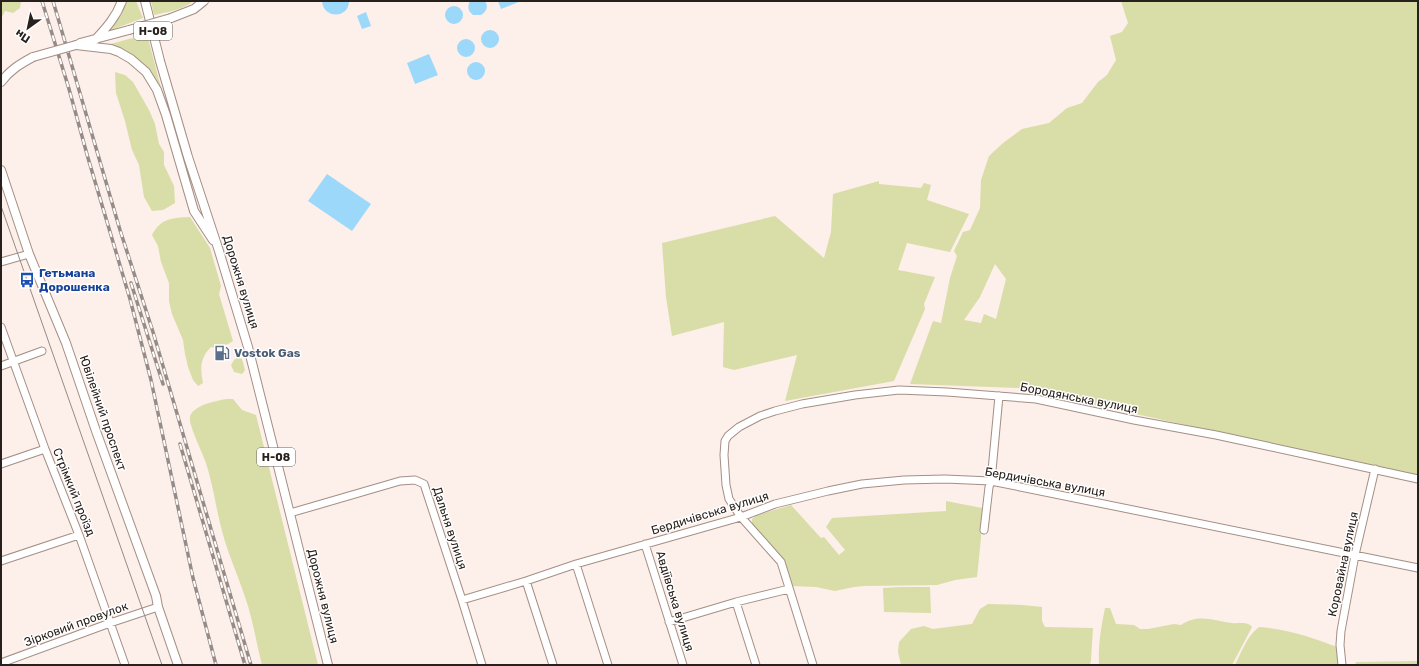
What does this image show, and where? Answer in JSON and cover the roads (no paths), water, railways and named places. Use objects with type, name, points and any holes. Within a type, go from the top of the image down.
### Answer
[{"type":"main road","points":[[96,39],[109,25],[118,12],[122,1]]},
{"type":"main road","name":"Дорожня вулиця","points":[[145,1],[160,61],[188,157],[220,251],[248,347],[328,665]]},
{"type":"main road","points":[[1,82],[7,74],[21,63],[33,57],[171,18],[194,9],[204,1]]},
{"type":"main road","points":[[76,45],[111,49],[119,52],[141,66],[146,72],[156,90],[166,114],[194,211],[220,251]]},
{"type":"main road","name":"Ювілейний проспект","points":[[1,170],[29,254],[66,343],[153,589],[178,665]]},
{"type":"street","points":[[1,262],[29,254]]},
{"type":"street","name":"Стрімкий проїзд","points":[[1,327],[45,449],[79,535],[125,665]]},
{"type":"street","points":[[1,366],[42,351]]},
{"type":"street","name":"Бородянська вулиця","points":[[814,665],[781,562],[741,517],[729,499],[724,460],[725,446],[728,436],[732,432],[760,416],[810,403],[855,395],[899,390],[1036,399],[1134,420],[1216,435],[1418,479]]},
{"type":"street","points":[[984,530],[991,481],[999,396]]},
{"type":"street","points":[[1,464],[45,449]]},
{"type":"street","name":"Коровайна вулиця","points":[[1342,665],[1340,645],[1341,632],[1355,555],[1375,469]]},
{"type":"street","name":"Бердичівська вулиця","points":[[462,600],[576,564],[741,517],[775,504],[862,484],[904,480],[945,479],[991,481],[1418,568]]},
{"type":"street","name":"Дальня вулиця","points":[[290,513],[400,482],[415,480],[424,484],[482,665]]},
{"type":"street","points":[[1,561],[79,535]]},
{"type":"street","name":"Авдіївська вулиця","points":[[645,544],[683,665]]},
{"type":"street","points":[[576,564],[608,665]]},
{"type":"street","points":[[526,581],[553,665]]},
{"type":"street","points":[[669,622],[736,602],[789,589]]},
{"type":"street","points":[[736,602],[756,665]]},
{"type":"street","name":"Зірковий провулок","points":[[1,663],[158,607]]},
{"type":"water","points":[[322,1],[349,1],[348,7],[341,14],[331,14],[323,7]]},
{"type":"water","points":[[470,1],[485,1],[487,5],[486,11],[481,15],[473,15],[468,9]]},
{"type":"water","points":[[498,1],[521,1],[501,9]]},
{"type":"water","points":[[450,6],[458,6],[463,11],[461,22],[458,24],[450,24],[445,19],[445,11]]},
{"type":"water","points":[[366,12],[371,26],[362,29],[357,16]]},
{"type":"water","points":[[486,30],[494,30],[499,35],[497,46],[494,48],[486,48],[481,43],[481,35]]},
{"type":"water","points":[[462,39],[470,39],[475,44],[473,55],[470,57],[462,57],[457,52],[457,44]]},
{"type":"water","points":[[429,54],[438,75],[415,84],[407,63]]},
{"type":"water","points":[[472,62],[480,62],[485,67],[483,78],[480,80],[472,80],[467,75],[467,67]]},
{"type":"water","points":[[327,174],[371,204],[352,231],[308,201]]},
{"type":"tram line","points":[[1,206],[162,665]]},
{"type":"railway","points":[[42,1],[130,299],[151,380],[193,578],[216,665]]},
{"type":"railway","points":[[53,1],[120,230],[153,332],[251,665]]},
{"type":"railway","points":[[131,283],[163,384]]},
{"type":"railway","points":[[180,444],[245,665]]},
{"type":"place","name":"Гетьмана Дорошенка","points":[[27,280]]},
{"type":"place","name":"Vostok Gas","points":[[222,353]]}]
